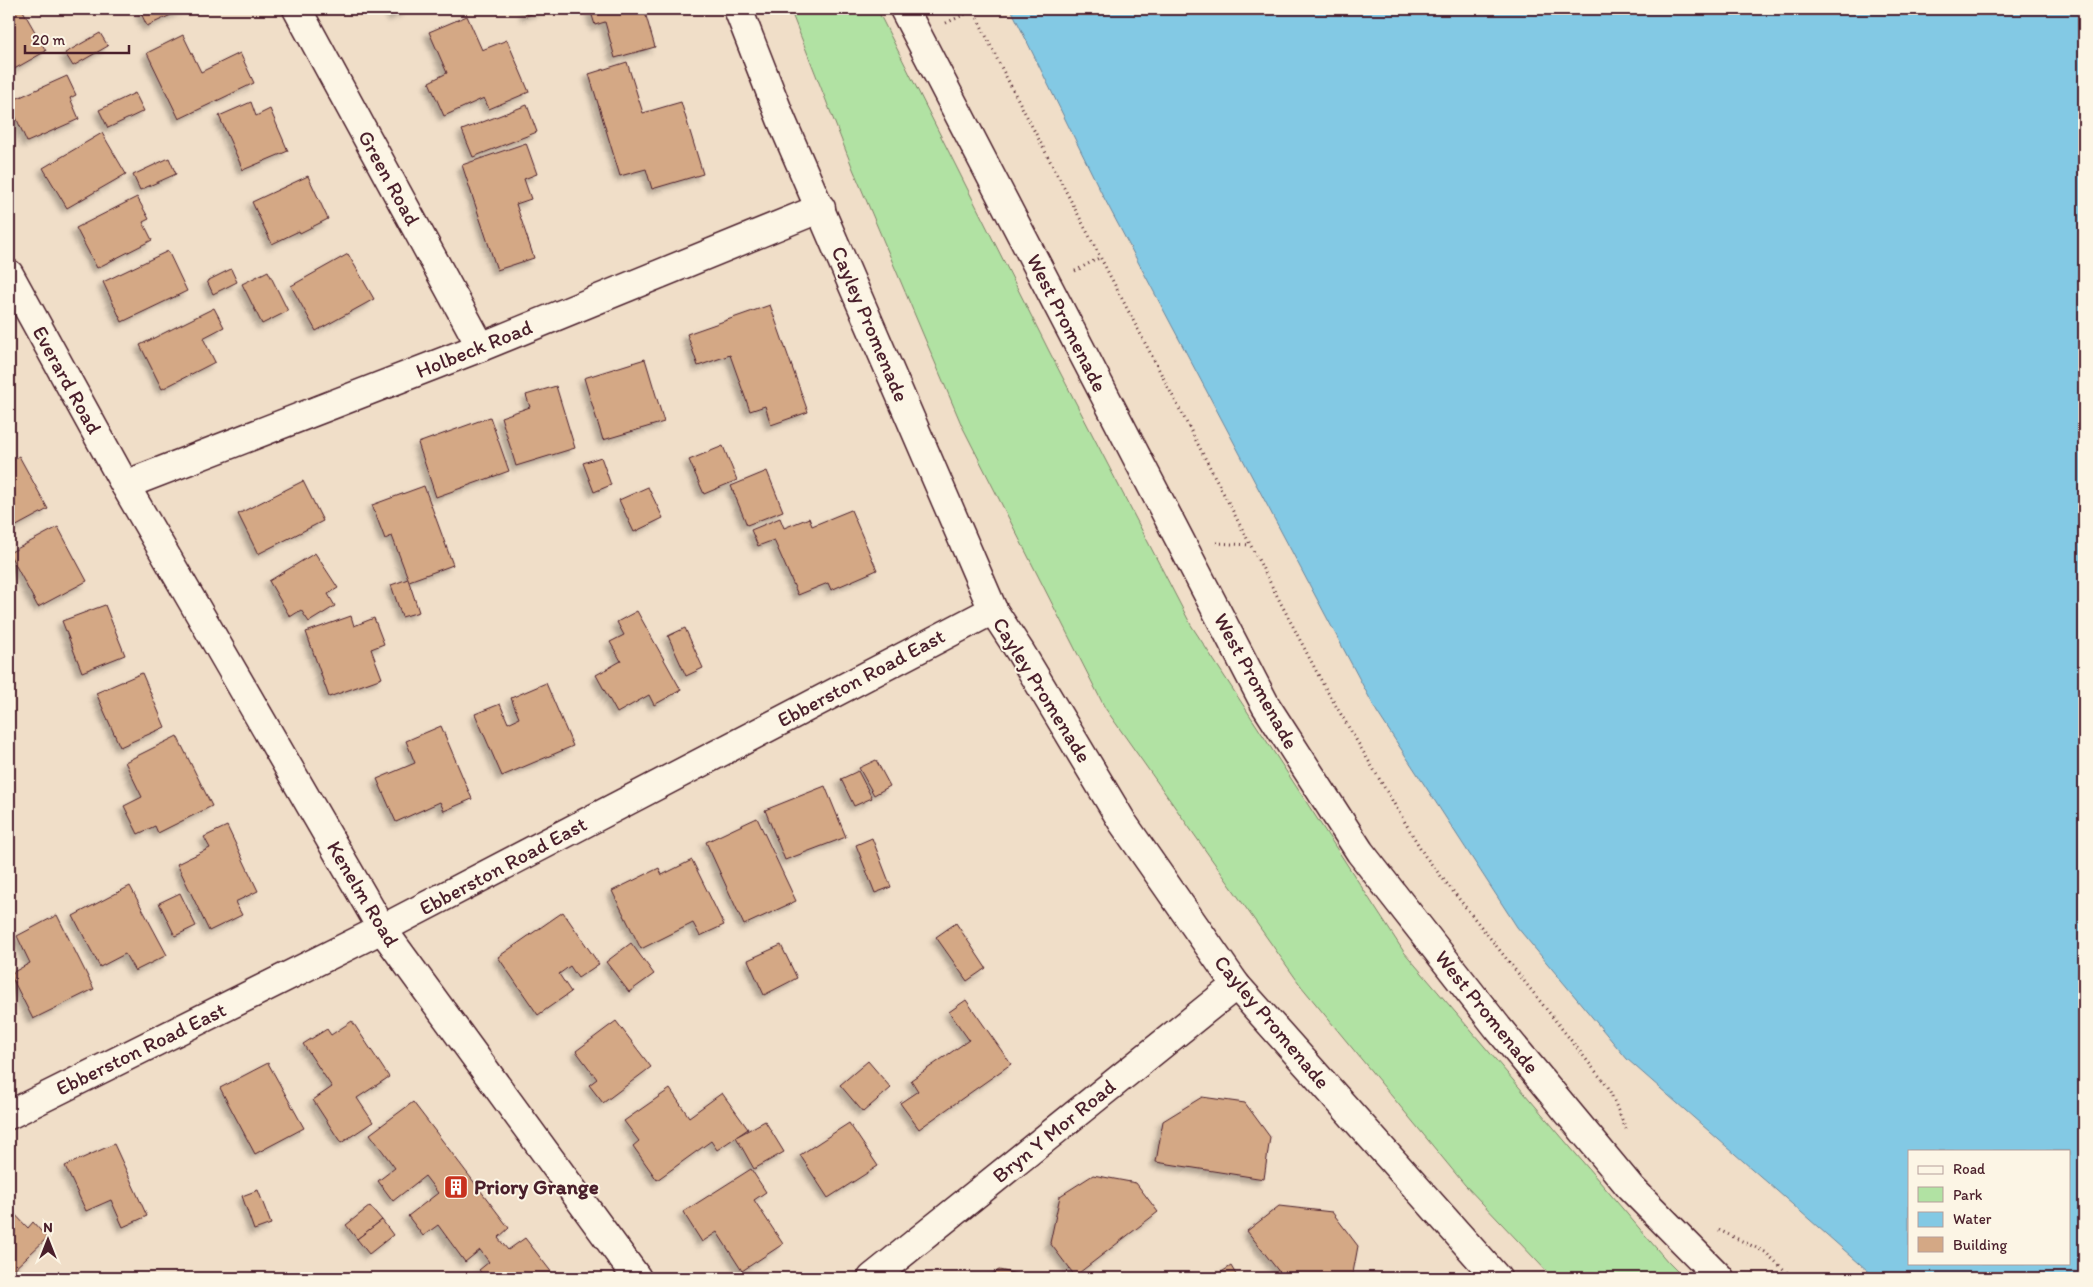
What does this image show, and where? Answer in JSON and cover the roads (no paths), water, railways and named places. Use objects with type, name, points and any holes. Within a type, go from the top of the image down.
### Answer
[{"type":"street","name":"Green Road","points":[[297,9],[481,346]]},
{"type":"street","name":"Cayley Promenade","points":[[738,9],[782,118],[992,610],[1021,653],[1123,823],[1236,985],[1497,1278]]},
{"type":"street","name":"West Promenade","points":[[904,9],[1266,706],[1282,731],[1360,852],[1498,1028],[1630,1187],[1720,1278]]},
{"type":"street","name":"Holbeck Road","points":[[125,485],[481,346],[821,208]]},
{"type":"street","name":"Everard Road","points":[[9,274],[125,485]]},
{"type":"street","name":"Kenelm Road","points":[[125,485],[382,929],[637,1278]]},
{"type":"street","name":"Ebberston Road East","points":[[9,1114],[382,929],[992,610]]},
{"type":"street","name":"Bryn Y Mor Road","points":[[872,1278],[1236,985]]},
{"type":"water","points":[[1011,9],[2084,9],[2084,1278],[1876,1278],[1627,1059],[1517,927],[1377,712],[1102,194]]},
{"type":"place","name":"Priory Grange","points":[[456,1187]]}]
